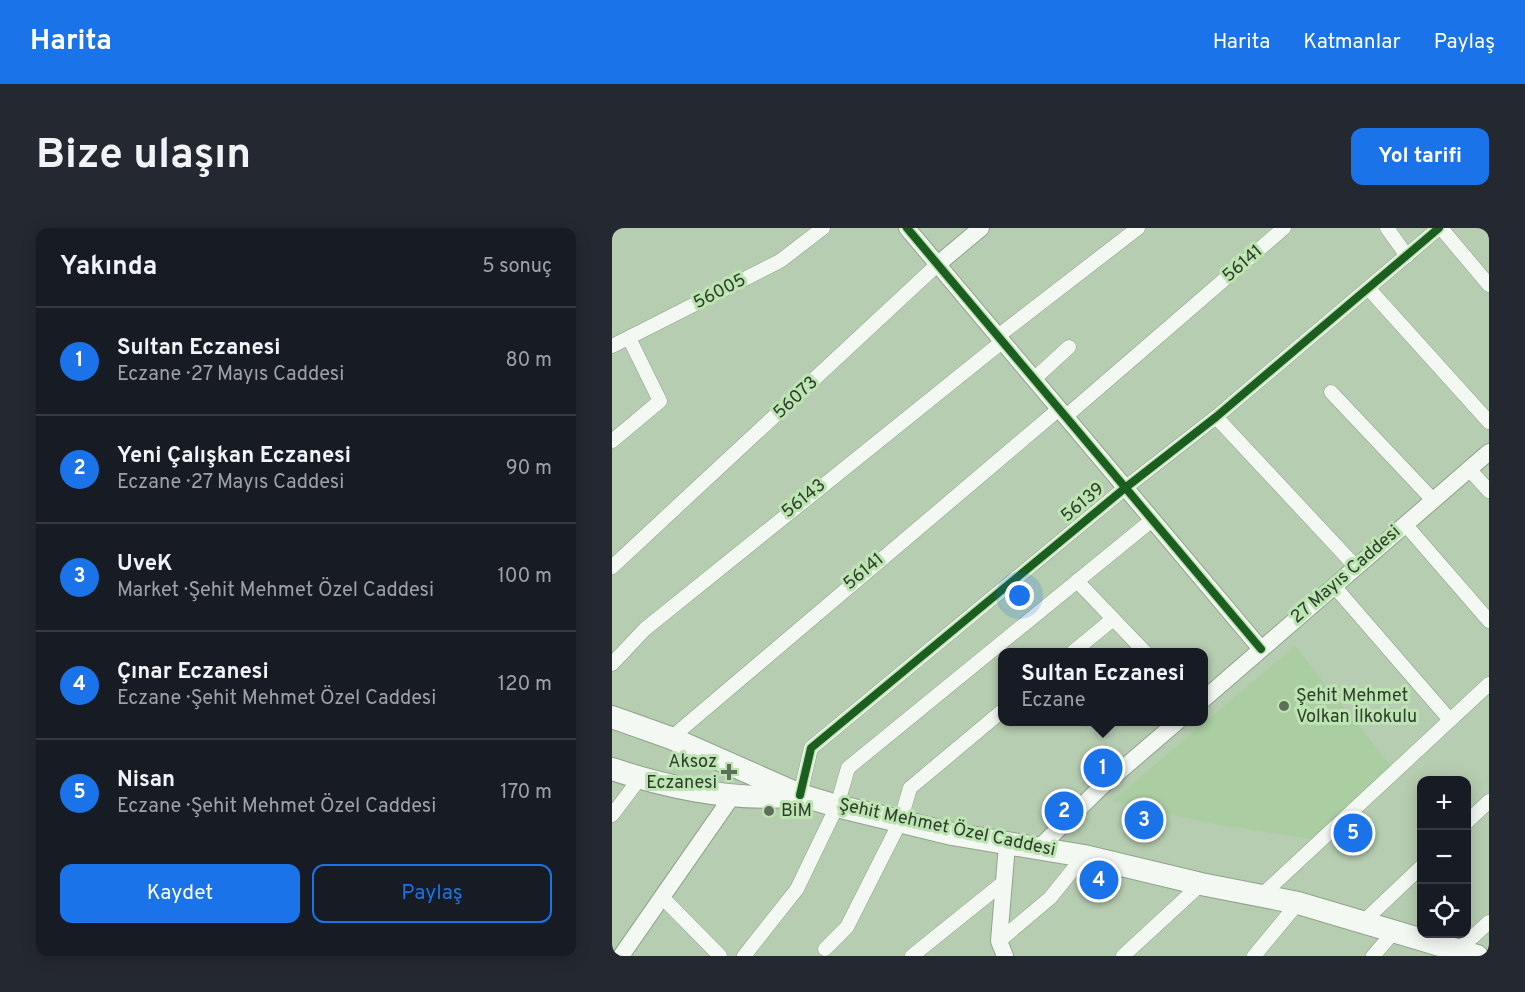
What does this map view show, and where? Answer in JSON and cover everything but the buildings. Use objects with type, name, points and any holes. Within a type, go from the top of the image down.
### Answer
[{"type":"main road","name":"Şehit Mehmet Özel Caddesi","points":[[612,717],[671,738],[800,795],[837,806],[1007,845],[1084,856],[1200,884],[1298,903],[1462,954]]},
{"type":"main road","points":[[687,790],[697,779],[701,763],[698,750]]},
{"type":"main road","points":[[612,769],[687,790],[763,799],[800,795]]},
{"type":"street","name":"56005","points":[[612,346],[780,261],[805,234],[823,228]]},
{"type":"street","points":[[907,228],[1261,649]]},
{"type":"street","name":"56073","points":[[612,567],[938,264],[981,228]]},
{"type":"street","name":"56143","points":[[612,664],[654,622],[1000,338],[1138,228]]},
{"type":"street","name":"56141","points":[[671,738],[1284,228]]},
{"type":"street","points":[[1387,228],[1407,256]]},
{"type":"street","points":[[1440,228],[1489,285]]},
{"type":"street","name":"56139","points":[[800,795],[811,748],[1125,488],[1216,417],[1440,228]]},
{"type":"street","points":[[1369,289],[1489,422]]},
{"type":"street","points":[[612,441],[660,401],[629,338]]},
{"type":"street","points":[[1034,379],[1069,346]]},
{"type":"street","points":[[1331,392],[1433,500]]},
{"type":"street","points":[[1216,417],[1356,567]]},
{"type":"street","name":"27 Mayıs Caddesi","points":[[1208,695],[1489,452]]},
{"type":"street","points":[[1469,469],[1489,491]]},
{"type":"street","points":[[744,956],[797,889],[837,806],[848,768],[1152,520]]},
{"type":"street","points":[[1405,524],[1489,621]]},
{"type":"street","points":[[1077,581],[1141,648]]},
{"type":"street","points":[[1334,586],[1450,720]]},
{"type":"street","points":[[1078,648],[1113,619]]},
{"type":"street","points":[[1262,895],[1489,685]]},
{"type":"street","points":[[825,949],[847,927],[900,822],[910,788],[998,714]]},
{"type":"street","points":[[1038,849],[1099,789],[1172,726]]},
{"type":"street","points":[[612,815],[640,778]]},
{"type":"street","points":[[621,956],[733,795]]},
{"type":"street","points":[[1471,819],[1489,801]]},
{"type":"street","points":[[1002,949],[1007,845]]},
{"type":"street","points":[[1002,949],[1050,898],[1084,856]]},
{"type":"street","points":[[1362,923],[1417,871]]},
{"type":"street","points":[[912,956],[1004,882]]},
{"type":"street","points":[[1123,956],[1200,884]]},
{"type":"street","points":[[663,898],[720,956]]},
{"type":"street","points":[[1254,956],[1298,903]]},
{"type":"street","points":[[1462,954],[1489,922]]},
{"type":"street","points":[[1374,956],[1393,933]]},
{"type":"shaded area","name":"Şehit Mehmet Volkan İlkokulu","points":[[1295,646],[1391,766],[1313,839],[1218,825],[1112,801],[1201,726],[1208,726],[1208,720]]},
{"type":"cycle path","points":[[907,228],[1261,649]]},
{"type":"cycle path","points":[[800,795],[811,748],[1125,488],[1216,417],[1439,228]]},
{"type":"place","name":"Şehit Mehmet Volkan İlkokulu","points":[[1284,706]]},
{"type":"place","name":"Sultan Eczanesi","points":[[1103,768]]},
{"type":"place","name":"Aksoz Eczanesi","points":[[729,772]]},
{"type":"place","name":"BiM","points":[[769,811]]},
{"type":"place","name":"Yeni Çalışkan Eczanesi","points":[[1064,811]]},
{"type":"place","name":"UveK","points":[[1144,820]]},
{"type":"place","name":"Nisan","points":[[1353,833]]},
{"type":"place","name":"Çınar Eczanesi","points":[[1099,880]]}]
